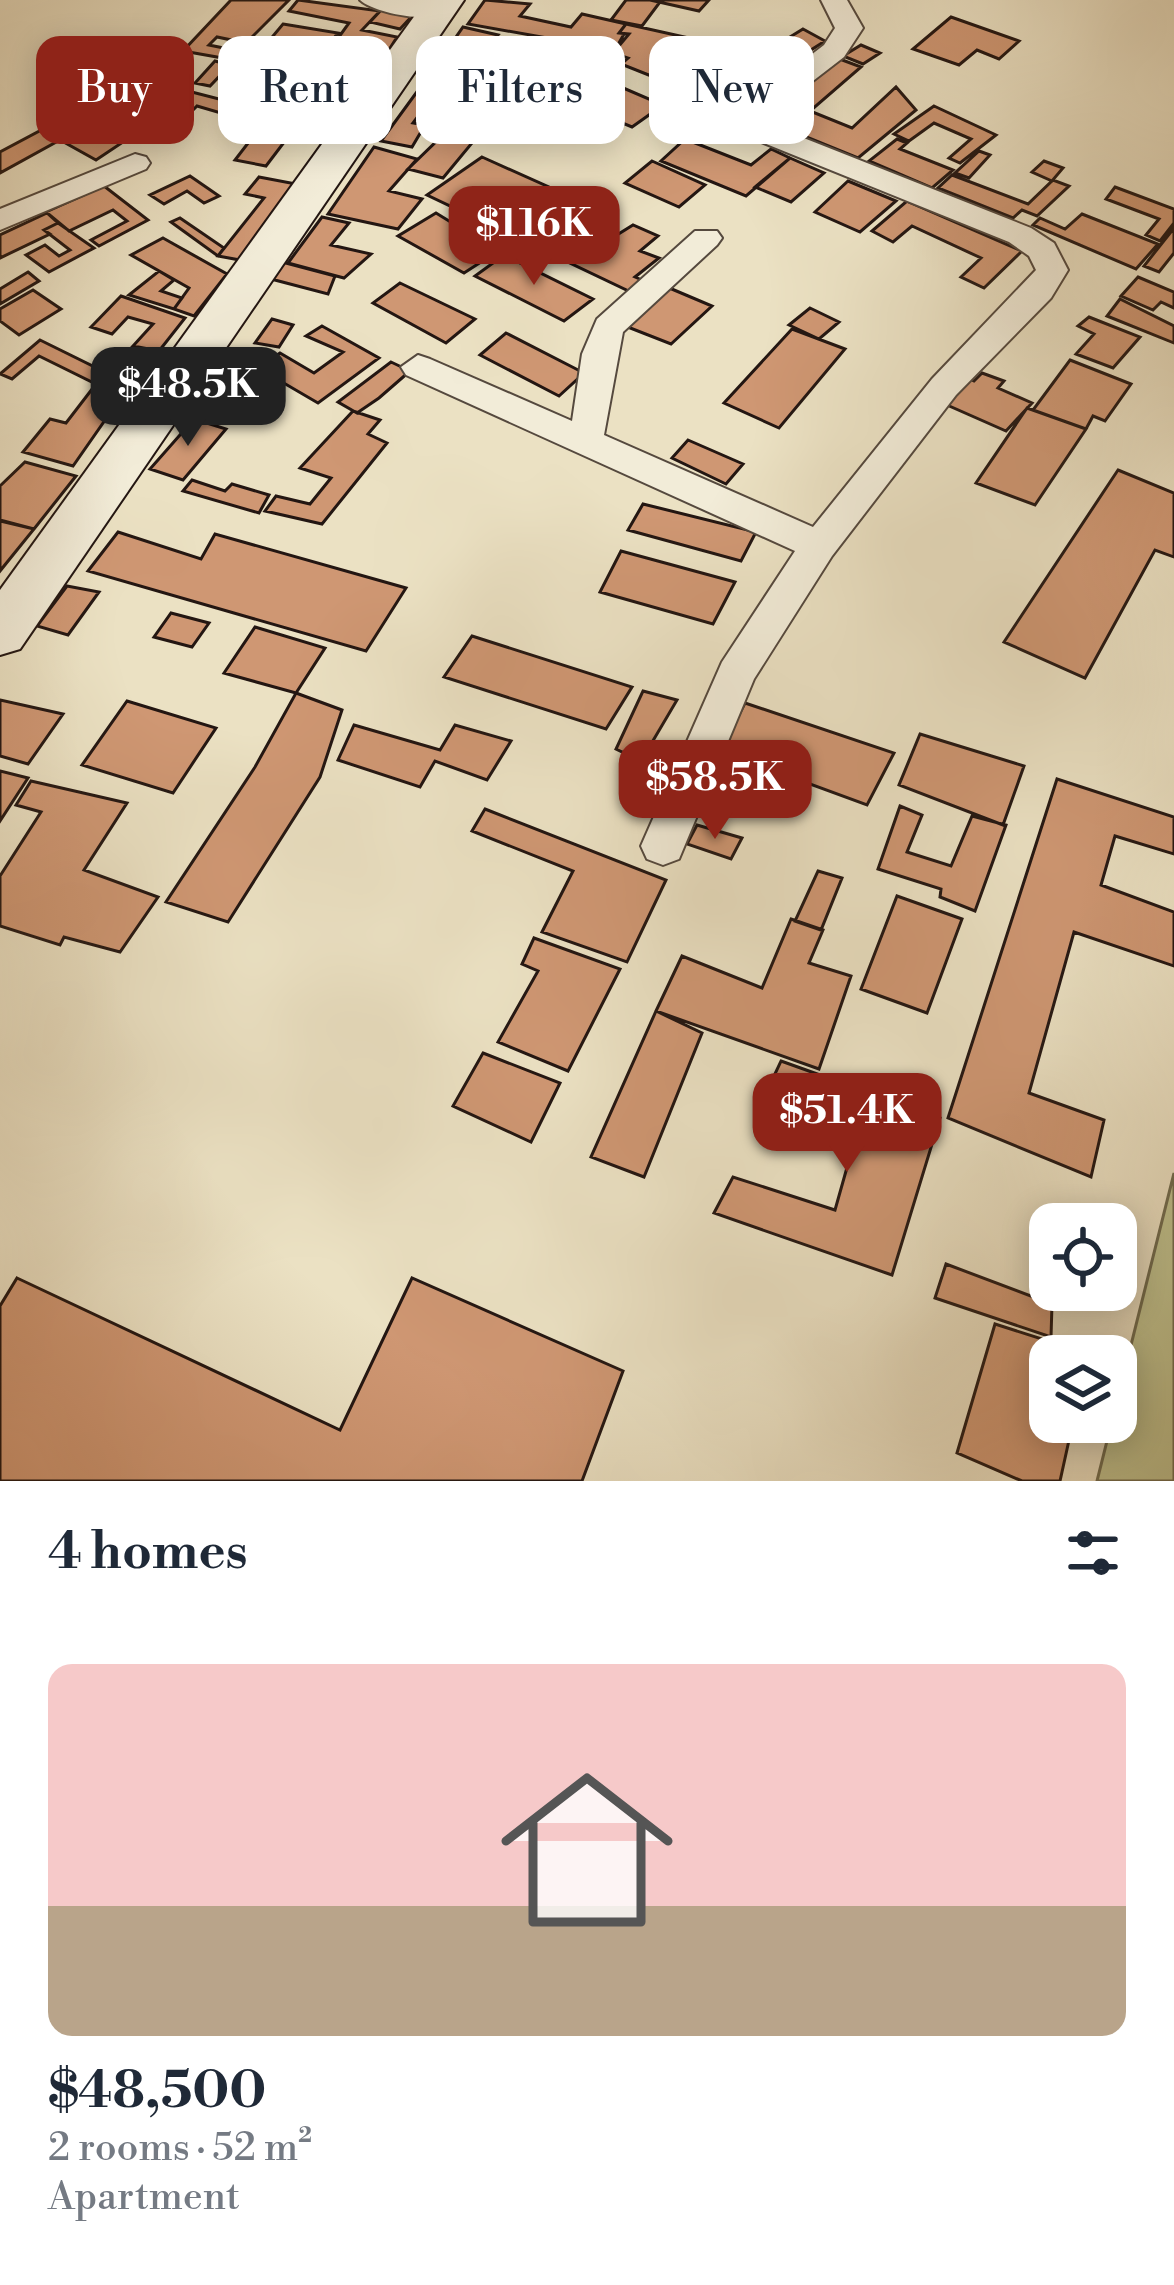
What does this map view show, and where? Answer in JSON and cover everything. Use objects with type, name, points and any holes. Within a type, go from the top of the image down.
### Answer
[{"type":"street","points":[[373,0],[441,5]]},
{"type":"street","points":[[814,67],[835,51],[849,28],[834,0]]},
{"type":"street","points":[[0,633],[441,5]]},
{"type":"street","points":[[663,846],[736,673],[819,547],[944,388],[1039,291],[1052,270],[1043,250],[1020,235],[796,144]]},
{"type":"street","points":[[0,220],[134,163]]},
{"type":"street","points":[[584,441],[595,415],[601,343],[609,327],[706,238]]},
{"type":"street","points":[[418,367],[819,547]]},
{"type":"green space","points":[[1174,1173],[1174,1481],[1097,1481],[1106,1443],[1137,1443],[1134,1335]]},
{"type":"building","points":[[231,0],[289,0],[253,36],[218,36],[209,45],[218,47],[218,57],[194,53],[194,39]]},
{"type":"building","points":[[298,0],[380,11],[362,30],[392,36],[340,36],[349,23],[289,11]]},
{"type":"building","points":[[485,0],[530,4],[520,16],[571,27],[582,14],[626,24],[619,33],[623,36],[536,36],[468,24]]},
{"type":"building","points":[[626,0],[660,2],[642,26],[611,20]]},
{"type":"building","points":[[650,0],[709,0],[699,11]]},
{"type":"building","points":[[383,8],[413,15],[400,29],[370,22]]},
{"type":"building","points":[[951,17],[1019,41],[999,59],[977,50],[959,65],[913,49]]},
{"type":"building","points":[[283,24],[338,33],[336,36],[273,36]]},
{"type":"building","points":[[626,24],[680,36],[649,36],[649,75],[625,66],[629,34],[619,33]]},
{"type":"building","points":[[463,27],[498,35],[497,36],[457,36]]},
{"type":"building","points":[[803,29],[825,41],[814,48],[814,36],[792,36]]},
{"type":"building","points":[[861,45],[880,53],[863,64],[843,56]]},
{"type":"building","points":[[837,58],[861,67],[814,108],[814,77]]},
{"type":"building","points":[[218,62],[218,78],[210,86],[195,83]]},
{"type":"building","points":[[896,87],[916,110],[858,158],[814,140],[814,113],[852,128]]},
{"type":"building","points":[[625,89],[649,99],[649,115],[632,127],[625,124]]},
{"type":"building","points":[[194,93],[218,99],[218,112],[194,109]]},
{"type":"building","points":[[416,93],[412,147],[392,143],[392,126]]},
{"type":"building","points":[[934,106],[996,135],[960,163],[949,158],[971,139],[934,123],[909,141],[894,134]]},
{"type":"building","points":[[36,133],[36,144],[53,144],[0,173],[0,152]]},
{"type":"building","points":[[897,139],[907,143],[900,149],[953,170],[932,188],[869,161]]},
{"type":"building","points":[[67,144],[120,144],[96,160]]},
{"type":"building","points":[[247,144],[283,144],[266,166],[235,160]]},
{"type":"building","points":[[434,144],[471,144],[443,178],[408,169]]},
{"type":"building","points":[[680,144],[698,144],[751,165],[771,149],[790,158],[746,196],[661,161]]},
{"type":"building","points":[[374,147],[417,159],[389,191],[422,199],[398,229],[328,214]]},
{"type":"building","points":[[979,151],[990,155],[969,178],[955,173]]},
{"type":"building","points":[[482,157],[569,196],[550,209],[562,214],[583,199],[611,213],[592,228],[612,238],[633,225],[658,236],[640,251],[659,258],[635,277],[651,284],[637,295],[427,195]]},
{"type":"building","points":[[790,158],[824,173],[791,202],[755,187]]},
{"type":"building","points":[[652,161],[705,185],[679,207],[625,183]]},
{"type":"building","points":[[1044,161],[1063,168],[1052,181],[1032,172]]},
{"type":"building","points":[[952,175],[1028,204],[1053,180],[1069,186],[1037,216],[1022,210],[1013,218],[938,188]]},
{"type":"building","points":[[190,176],[219,196],[204,203],[187,191],[164,204],[150,195]]},
{"type":"building","points":[[259,177],[296,184],[240,260],[218,256],[264,198],[245,194]]},
{"type":"building","points":[[848,181],[896,201],[860,232],[815,212]]},
{"type":"building","points":[[104,186],[148,220],[99,246],[91,240],[127,221],[113,210],[69,231],[46,212]]},
{"type":"building","points":[[1115,187],[1174,209],[1174,223],[1160,241],[1146,235],[1159,219],[1106,199]]},
{"type":"building","points":[[907,201],[1022,251],[984,288],[961,277],[981,258],[912,226],[893,242],[872,231]]},
{"type":"building","points":[[47,213],[58,223],[44,230],[50,234],[0,258],[0,235]]},
{"type":"building","points":[[436,213],[498,251],[464,273],[398,236]]},
{"type":"building","points":[[1082,214],[1158,244],[1136,269],[1033,225],[1040,218],[1065,229]]},
{"type":"building","points":[[322,217],[349,223],[331,245],[371,254],[344,278],[288,263]]},
{"type":"building","points":[[180,218],[224,248],[218,256],[171,222]]},
{"type":"building","points":[[58,223],[94,248],[49,272],[26,255],[45,245],[59,256],[70,250],[44,230]]},
{"type":"building","points":[[1174,228],[1174,253],[1159,272],[1144,266]]},
{"type":"building","points":[[163,238],[227,274],[194,316],[174,309],[189,288],[131,255]]},
{"type":"building","points":[[504,255],[593,299],[564,321],[475,276]]},
{"type":"building","points":[[282,262],[335,276],[328,294],[271,279]]},
{"type":"building","points":[[159,271],[174,280],[161,291],[182,298],[174,309],[129,295]]},
{"type":"building","points":[[28,272],[39,281],[0,304],[0,289]]},
{"type":"building","points":[[1138,277],[1174,292],[1174,308],[1161,302],[1153,310],[1121,296]]},
{"type":"building","points":[[400,283],[475,319],[446,343],[373,303]]},
{"type":"building","points":[[667,287],[712,306],[671,344],[620,324]]},
{"type":"building","points":[[33,290],[61,309],[19,335],[0,321],[0,309]]},
{"type":"building","points":[[121,296],[185,318],[159,351],[133,346],[153,324],[128,317],[112,334],[91,327]]},
{"type":"building","points":[[1120,299],[1174,326],[1174,343],[1107,316]]},
{"type":"building","points":[[810,308],[839,322],[819,339],[789,325]]},
{"type":"building","points":[[1089,317],[1140,337],[1113,368],[1076,354],[1094,334],[1078,326]]},
{"type":"building","points":[[272,319],[293,325],[279,347],[255,343]]},
{"type":"building","points":[[322,326],[379,358],[318,403],[258,368],[280,353],[314,373],[343,352],[306,336]]},
{"type":"building","points":[[792,329],[845,349],[779,428],[724,403]]},
{"type":"building","points":[[506,333],[584,373],[559,396],[480,355]]},
{"type":"building","points":[[40,340],[105,372],[136,380],[126,390],[96,384],[39,356],[12,379],[0,374]]},
{"type":"building","points":[[1070,360],[1131,384],[1105,421],[1093,416],[1086,429],[1033,410]]},
{"type":"building","points":[[391,362],[410,371],[379,398],[357,413],[338,402]]},
{"type":"building","points":[[982,373],[1004,381],[998,388],[1032,403],[1006,431],[938,401],[961,375],[974,381]]},
{"type":"building","points":[[226,375],[270,390],[240,422],[200,405]]},
{"type":"building","points":[[96,384],[126,390],[73,466],[23,452],[50,419],[66,423]]},
{"type":"building","points":[[1027,408],[1086,429],[1035,505],[976,483]]},
{"type":"building","points":[[353,411],[380,420],[368,434],[387,443],[322,524],[265,511],[276,496],[310,504],[331,478],[300,468]]},
{"type":"building","points":[[194,419],[226,429],[183,480],[150,469]]},
{"type":"building","points":[[688,440],[743,464],[726,484],[672,458]]},
{"type":"building","points":[[25,462],[76,476],[34,529],[0,520],[0,486]]},
{"type":"building","points":[[1118,470],[1174,493],[1174,557],[1155,550],[1085,678],[1004,642]]},
{"type":"building","points":[[192,480],[225,491],[232,484],[269,495],[259,513],[183,491]]},
{"type":"building","points":[[643,504],[756,532],[741,561],[628,530]]},
{"type":"building","points":[[0,521],[34,529],[0,571]]},
{"type":"building","points":[[118,532],[201,559],[215,534],[406,588],[366,651],[88,571]]},
{"type":"building","points":[[621,551],[735,582],[713,624],[600,592]]},
{"type":"building","points":[[67,586],[99,592],[68,635],[37,626]]},
{"type":"building","points":[[171,613],[209,623],[192,647],[154,637]]},
{"type":"building","points":[[255,627],[325,648],[296,693],[224,673]]},
{"type":"building","points":[[472,636],[632,687],[606,729],[444,677]]},
{"type":"building","points":[[643,691],[677,700],[641,761],[616,749]]},
{"type":"building","points":[[296,693],[342,710],[320,777],[228,922],[166,902],[255,767]]},
{"type":"building","points":[[0,700],[63,714],[28,764],[0,756]]},
{"type":"building","points":[[127,701],[216,728],[173,793],[82,765]]},
{"type":"building","points":[[745,703],[894,753],[867,805],[720,751]]},
{"type":"building","points":[[354,725],[440,750],[455,725],[511,741],[487,780],[435,761],[420,787],[338,760]]},
{"type":"building","points":[[920,734],[1024,766],[1003,825],[899,785]]},
{"type":"building","points":[[0,771],[28,778],[0,821]]},
{"type":"building","points":[[1057,779],[1174,817],[1174,854],[1115,836],[1101,885],[1174,912],[1174,966],[1074,932],[1029,1093],[1104,1120],[1091,1177],[948,1118]]},
{"type":"building","points":[[31,781],[127,803],[84,870],[158,897],[120,952],[64,937],[60,945],[0,926],[0,876],[41,812],[16,805]]},
{"type":"building","points":[[900,806],[922,815],[907,852],[951,866],[972,816],[1006,825],[975,911],[940,897],[941,889],[878,869]]},
{"type":"building","points":[[485,809],[666,880],[627,962],[542,932],[573,871],[472,831]]},
{"type":"building","points":[[697,825],[742,838],[731,859],[687,844]]},
{"type":"building","points":[[818,871],[842,878],[821,930],[795,921]]},
{"type":"building","points":[[897,896],[962,919],[927,1013],[861,989]]},
{"type":"building","points":[[791,919],[823,930],[809,963],[851,976],[819,1069],[656,1011],[682,956],[762,988]]},
{"type":"building","points":[[534,938],[620,969],[568,1071],[498,1042],[538,971],[522,964]]},
{"type":"building","points":[[656,1011],[702,1033],[644,1177],[591,1157]]},
{"type":"building","points":[[483,1053],[560,1083],[531,1142],[453,1106]]},
{"type":"building","points":[[781,1061],[940,1118],[892,1275],[714,1213],[733,1177],[835,1210],[859,1125],[765,1095]]},
{"type":"building","points":[[946,1264],[1029,1295],[1029,1311],[1052,1311],[1051,1335],[1045,1335],[935,1298]]},
{"type":"building","points":[[17,1278],[340,1430],[412,1278],[623,1371],[582,1481],[0,1481],[0,1306]]},
{"type":"building","points":[[995,1324],[1029,1335],[1029,1443],[1068,1443],[1060,1481],[1022,1481],[957,1453]]}]
